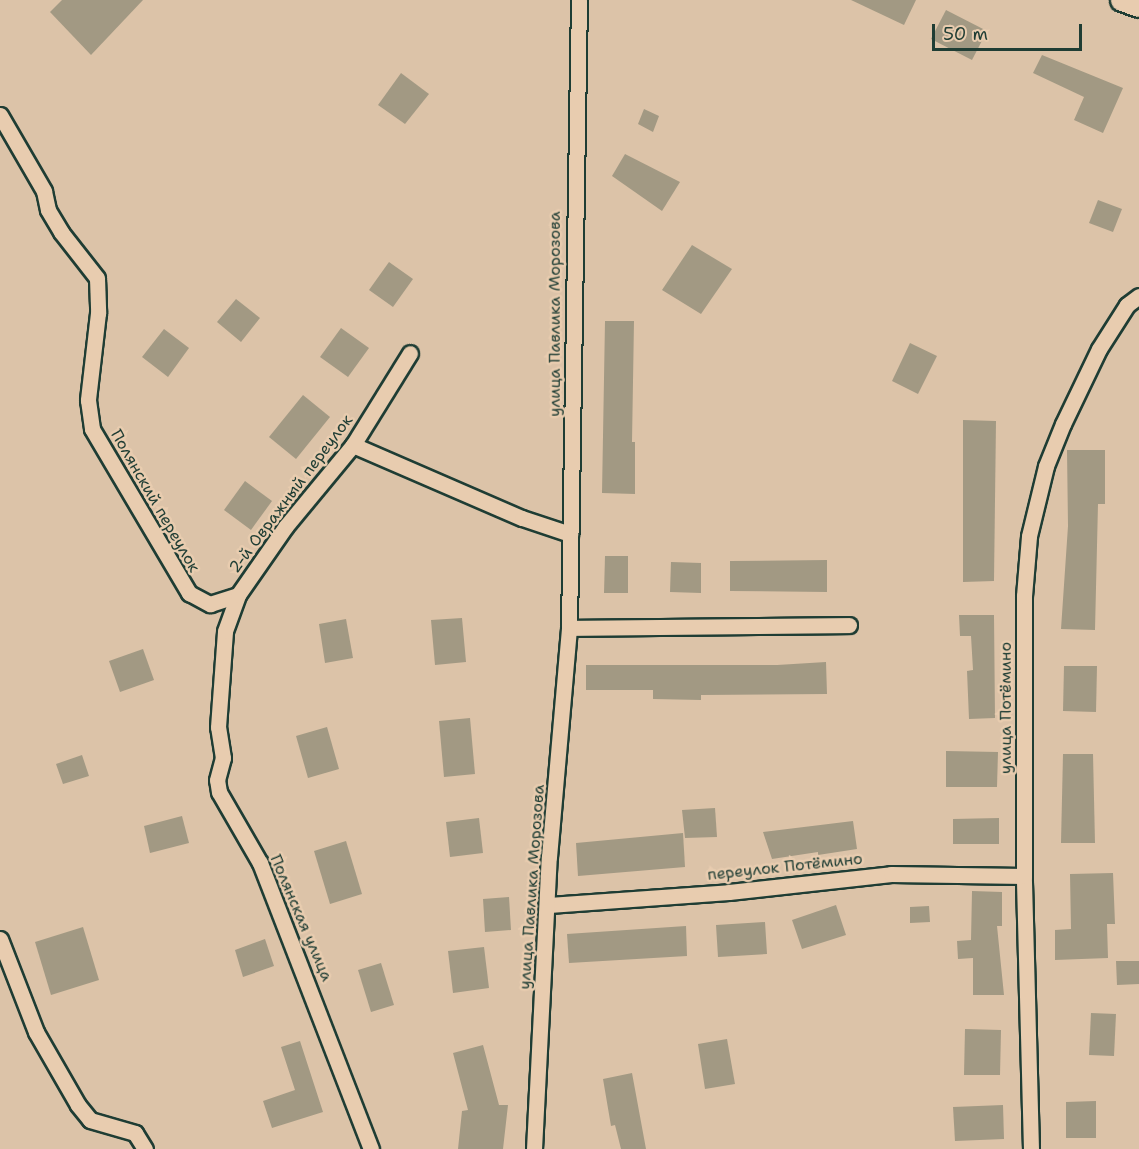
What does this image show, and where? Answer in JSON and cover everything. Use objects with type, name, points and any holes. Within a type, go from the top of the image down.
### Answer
[{"type":"main road","points":[[1122,0],[1139,6]]},
{"type":"street","name":"улица Павлика Морозова","points":[[534,1149],[569,628],[579,0]]},
{"type":"street","name":"Полянский переулок","points":[[0,115],[44,191],[48,210],[61,232],[97,278],[98,314],[88,400],[92,429],[177,577],[214,613],[225,631]]},
{"type":"street","name":"улица Потёмино","points":[[1031,1149],[1024,876],[1024,596],[1035,507],[1063,423],[1099,349],[1127,305],[1139,296]]},
{"type":"street","name":"2-й Овражный переулок","points":[[237,595],[286,526],[353,445],[410,353]]},
{"type":"street","points":[[353,445],[522,518],[570,534]]},
{"type":"street","points":[[201,602],[221,602],[237,595]]},
{"type":"street","name":"Полянская улица","points":[[237,595],[225,631],[218,728],[224,758],[217,780],[219,792],[260,863],[371,1149]]},
{"type":"street","points":[[569,628],[849,624]]},
{"type":"street","name":"переулок Потёмино","points":[[549,904],[729,892],[891,874],[1024,876]]},
{"type":"street","points":[[0,939],[36,1032],[78,1105],[90,1120],[135,1133],[146,1149]]},
{"type":"building","points":[[62,0],[143,0],[91,55],[50,12]]},
{"type":"building","points":[[851,0],[916,0],[904,25]]},
{"type":"building","points":[[946,10],[987,31],[972,60],[931,39]]},
{"type":"building","points":[[1042,55],[1123,88],[1103,133],[1074,120],[1084,97],[1033,73]]},
{"type":"building","points":[[401,73],[429,94],[405,124],[378,105]]},
{"type":"building","points":[[644,109],[659,116],[653,132],[638,124]]},
{"type":"building","points":[[625,154],[680,182],[662,211],[612,176]]},
{"type":"building","points":[[1098,200],[1122,209],[1113,232],[1089,223]]},
{"type":"building","points":[[692,245],[732,269],[701,314],[662,290]]},
{"type":"building","points":[[389,262],[413,279],[393,307],[369,290]]},
{"type":"building","points":[[236,299],[260,318],[241,342],[217,322]]},
{"type":"building","points":[[605,321],[634,321],[632,442],[635,442],[635,494],[602,493]]},
{"type":"building","points":[[341,328],[369,348],[348,377],[320,357]]},
{"type":"building","points":[[164,329],[189,348],[168,377],[142,357]]},
{"type":"building","points":[[910,343],[937,356],[918,394],[892,381]]},
{"type":"building","points":[[303,395],[330,417],[296,459],[269,437]]},
{"type":"building","points":[[963,420],[996,421],[994,581],[963,582]]},
{"type":"building","points":[[1067,450],[1105,450],[1105,504],[1098,504],[1095,630],[1061,629],[1068,526]]},
{"type":"building","points":[[245,481],[272,501],[251,530],[224,510]]},
{"type":"building","points":[[605,556],[628,556],[628,593],[604,593]]},
{"type":"building","points":[[827,560],[827,592],[730,591],[730,561]]},
{"type":"building","points":[[671,562],[701,563],[701,593],[670,592]]},
{"type":"building","points":[[959,615],[994,615],[995,718],[969,719],[967,671],[973,670],[971,636],[960,636]]},
{"type":"building","points":[[462,618],[466,662],[435,665],[431,620]]},
{"type":"building","points":[[346,619],[353,658],[325,663],[319,624]]},
{"type":"building","points":[[143,649],[154,680],[120,692],[109,661]]},
{"type":"building","points":[[826,662],[827,694],[701,695],[701,700],[653,699],[653,690],[586,690],[586,665],[777,665]]},
{"type":"building","points":[[1064,666],[1097,666],[1096,712],[1063,711]]},
{"type":"building","points":[[470,718],[475,774],[444,777],[439,721]]},
{"type":"building","points":[[327,727],[339,769],[308,778],[296,736]]},
{"type":"building","points":[[946,751],[998,752],[997,787],[946,787]]},
{"type":"building","points":[[1063,754],[1093,754],[1095,843],[1061,843]]},
{"type":"building","points":[[82,755],[89,776],[63,784],[56,764]]},
{"type":"building","points":[[715,808],[717,837],[685,838],[682,810]]},
{"type":"building","points":[[182,816],[189,843],[150,853],[144,826]]},
{"type":"building","points":[[479,818],[483,853],[450,857],[446,822]]},
{"type":"building","points":[[999,818],[999,844],[953,844],[953,819]]},
{"type":"building","points":[[853,821],[857,849],[818,855],[818,852],[772,859],[763,832]]},
{"type":"building","points":[[683,833],[685,867],[578,876],[576,843]]},
{"type":"building","points":[[346,841],[362,894],[330,904],[314,851]]},
{"type":"building","points":[[1113,873],[1115,924],[1107,924],[1108,958],[1055,960],[1055,930],[1071,929],[1070,874]]},
{"type":"building","points":[[972,891],[1002,892],[1002,926],[997,926],[1004,995],[973,995],[973,958],[958,959],[957,941],[971,940]]},
{"type":"building","points":[[509,897],[511,930],[485,932],[483,899]]},
{"type":"building","points":[[836,905],[846,935],[802,949],[792,920]]},
{"type":"building","points":[[929,906],[930,922],[910,923],[910,907]]},
{"type":"building","points":[[765,922],[767,954],[718,957],[716,925]]},
{"type":"building","points":[[686,926],[687,956],[569,963],[567,934]]},
{"type":"building","points":[[83,927],[99,980],[51,995],[35,942]]},
{"type":"building","points":[[265,939],[274,966],[243,977],[235,950]]},
{"type":"building","points":[[484,947],[489,988],[453,993],[448,951]]},
{"type":"building","points":[[1116,961],[1139,961],[1139,984],[1117,985]]},
{"type":"building","points":[[381,963],[394,1005],[371,1012],[358,970]]},
{"type":"building","points":[[1091,1013],[1116,1014],[1114,1056],[1089,1055]]},
{"type":"building","points":[[965,1029],[1001,1030],[1000,1075],[964,1075]]},
{"type":"building","points":[[727,1039],[735,1084],[705,1089],[698,1044]]},
{"type":"building","points":[[300,1041],[323,1112],[272,1128],[263,1101],[295,1090],[281,1047]]},
{"type":"building","points":[[483,1045],[499,1105],[508,1105],[503,1149],[458,1149],[462,1111],[468,1110],[453,1053]]},
{"type":"building","points":[[632,1073],[646,1149],[621,1149],[615,1125],[611,1126],[603,1079]]},
{"type":"building","points":[[1096,1101],[1096,1138],[1066,1138],[1066,1102]]},
{"type":"building","points":[[1003,1105],[1004,1139],[955,1141],[953,1107]]}]
